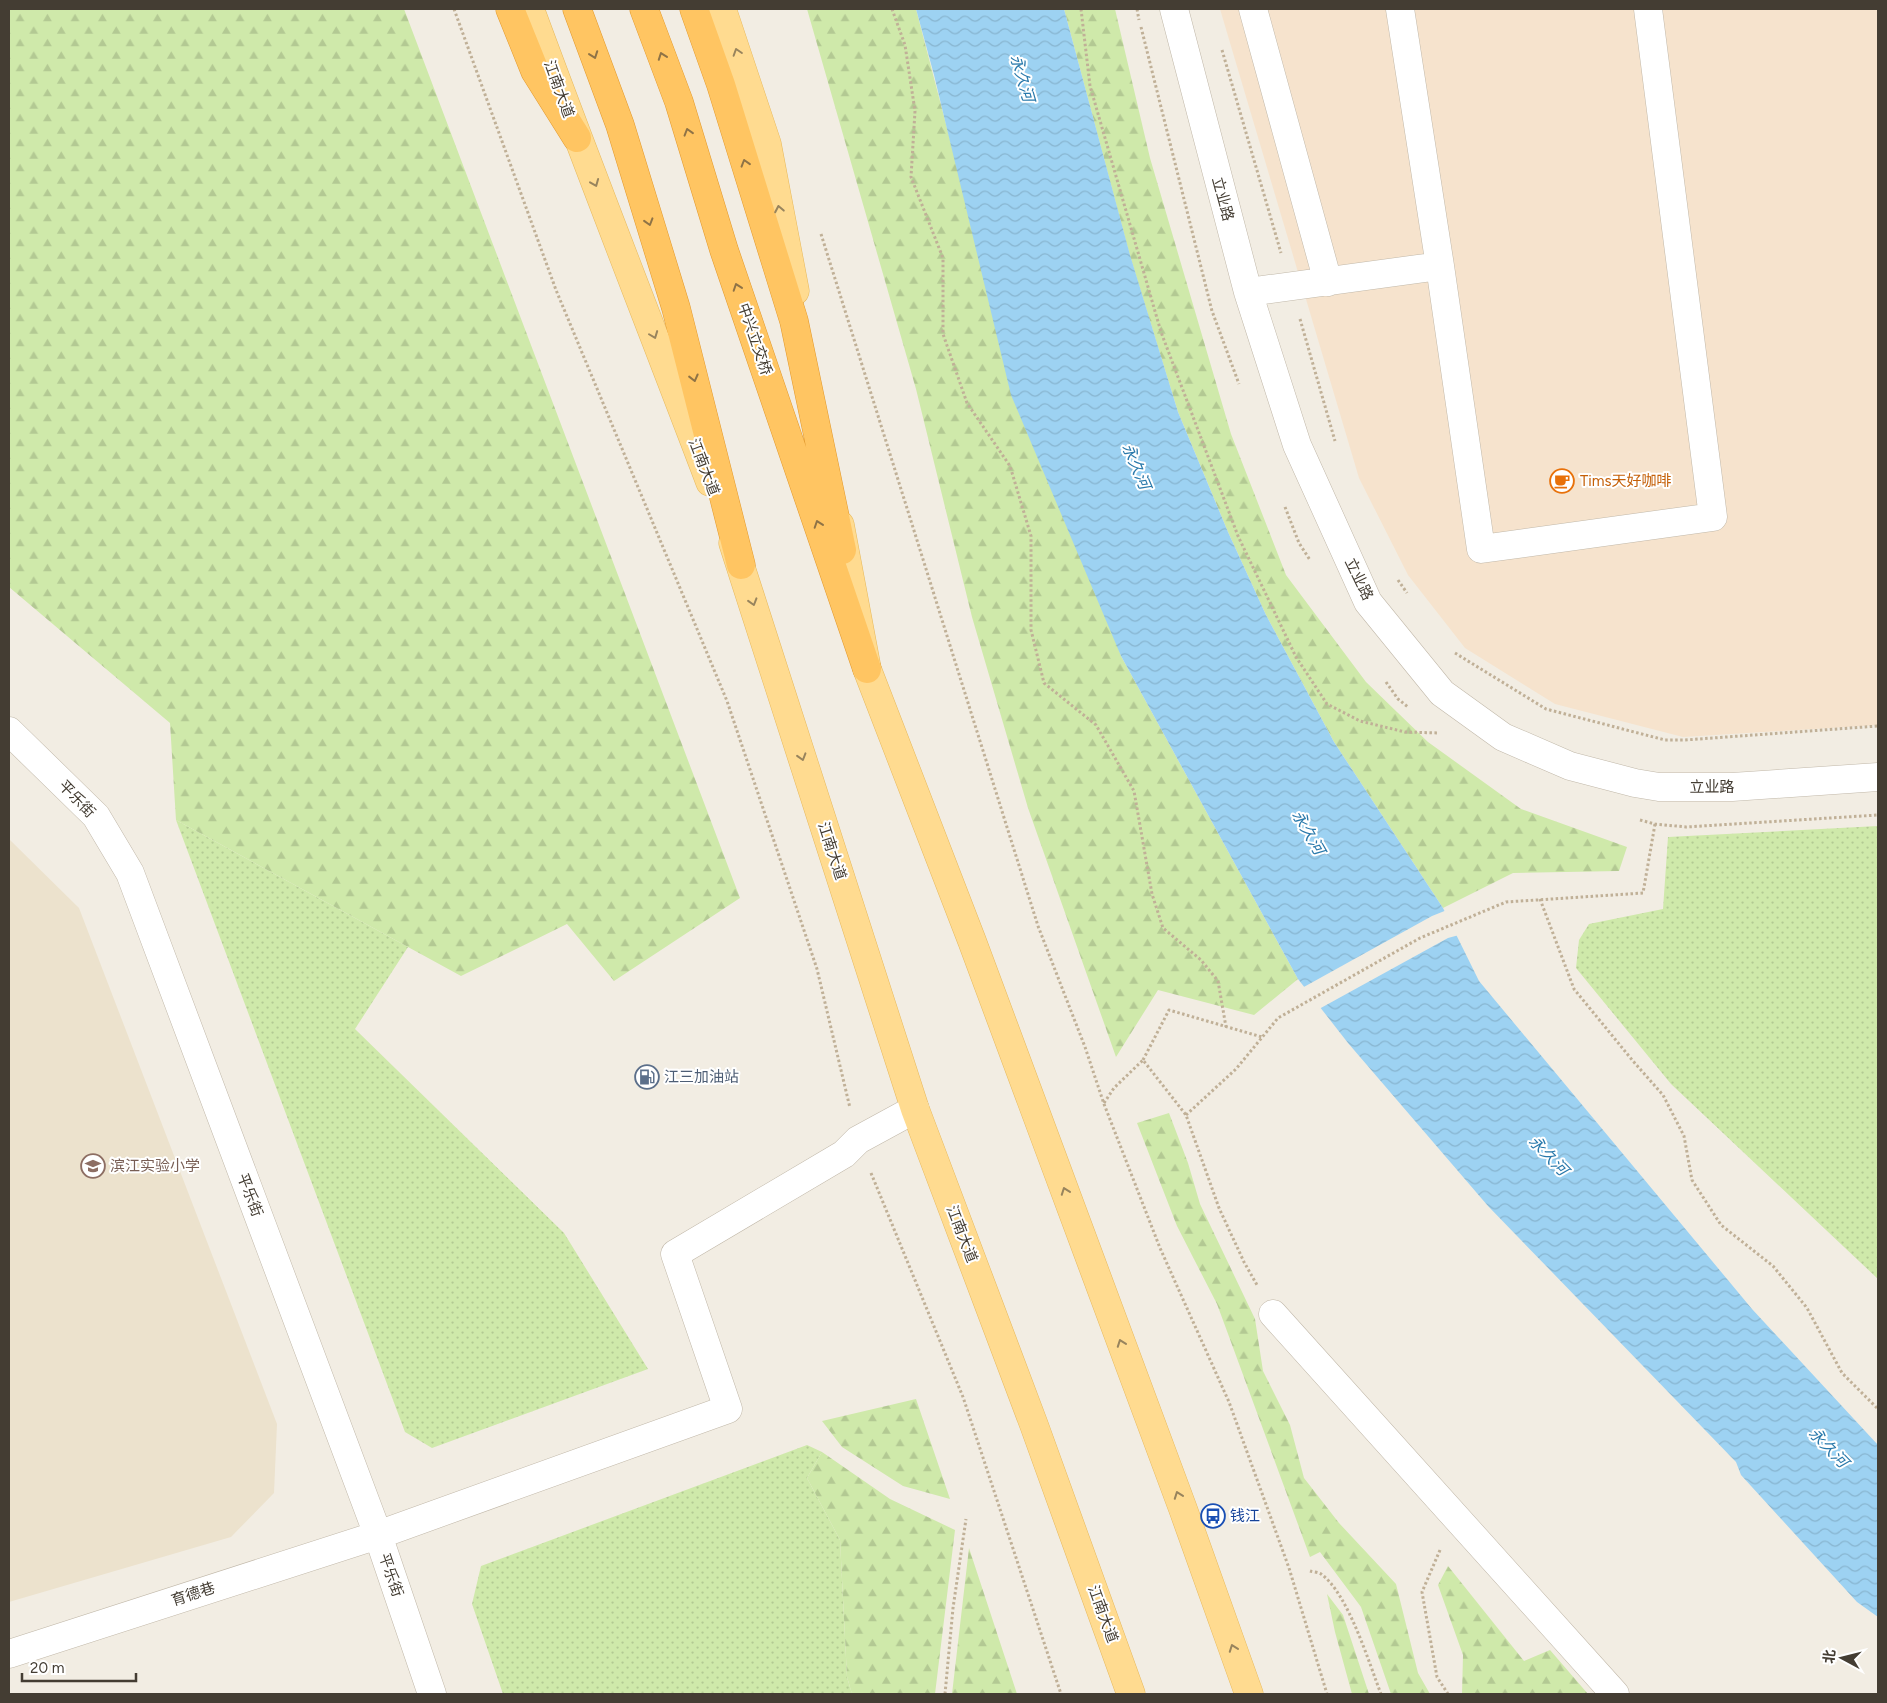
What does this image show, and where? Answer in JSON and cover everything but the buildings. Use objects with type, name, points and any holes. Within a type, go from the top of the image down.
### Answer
[{"type":"highway","points":[[510,9],[535,71],[577,138]]},
{"type":"highway","points":[[577,9],[620,125],[676,308],[742,565]]},
{"type":"highway","name":"中兴立交桥","points":[[644,9],[679,102],[724,250],[868,669]]},
{"type":"highway","points":[[694,9],[721,85],[794,321],[868,669]]},
{"type":"main road","name":"江南大道","points":[[530,9],[577,138],[742,565],[915,1109],[1034,1425],[1132,1694]]},
{"type":"main road","points":[[722,9],[766,144],[868,669],[972,940],[1180,1500],[1249,1694]]},
{"type":"street","name":"立业路","points":[[1174,9],[1248,292],[1297,445],[1368,602],[1442,693],[1503,737],[1570,766],[1635,783],[1660,787],[1732,787],[1878,777]]},
{"type":"street","points":[[1253,9],[1328,282]]},
{"type":"street","points":[[1400,9],[1481,549],[1714,517],[1648,9]]},
{"type":"street","points":[[1248,292],[1440,266]]},
{"type":"street","name":"平乐街","points":[[9,732],[96,816],[130,873],[378,1535],[432,1694]]},
{"type":"street","points":[[858,1140],[915,1109]]},
{"type":"street","name":"育德巷","points":[[9,1654],[378,1535],[728,1409],[675,1254],[844,1154],[858,1140]]},
{"type":"street","points":[[1274,1314],[1615,1694]]},
{"type":"path","points":[[454,9],[556,290],[727,701],[817,969],[858,1140],[963,1397],[1061,1694]]},
{"type":"path","points":[[892,9],[905,45],[915,111],[911,177],[943,258],[943,334],[967,403],[1010,466],[1031,536],[1031,630],[1044,682],[1096,725],[1134,791],[1152,894],[1163,928],[1201,960],[1218,981],[1226,1027]]},
{"type":"path","points":[[1081,9],[1090,86],[1161,332],[1238,536],[1296,657],[1327,704],[1352,717],[1360,721],[1405,732],[1443,734],[1435,728]]},
{"type":"path","points":[[1136,9],[1212,311],[1240,385]]},
{"type":"path","points":[[818,226],[1038,926],[1160,1248],[1229,1402],[1289,1568],[1327,1694]]},
{"type":"path","points":[[1285,506],[1298,543],[1314,567]]},
{"type":"path","points":[[1382,675],[1398,700],[1413,711]]},
{"type":"path","points":[[1636,820],[1686,827],[1878,815]]},
{"type":"path","points":[[1186,1115],[1236,1069],[1278,1018],[1420,938],[1506,902],[1643,893],[1655,824]]},
{"type":"path","points":[[1540,899],[1574,988],[1663,1095],[1684,1136],[1692,1180],[1721,1224],[1773,1266],[1807,1308],[1842,1372],[1878,1409]]},
{"type":"path","points":[[1104,1104],[1114,1088],[1143,1060],[1169,1010],[1262,1037]]},
{"type":"path","points":[[1143,1060],[1186,1115],[1219,1208],[1244,1262],[1274,1314]]},
{"type":"path","points":[[1448,1694],[1437,1677],[1422,1592],[1455,1515]]},
{"type":"path","points":[[945,1694],[953,1608],[966,1519]]},
{"type":"path","points":[[1310,1571],[1320,1574],[1336,1590],[1350,1616],[1382,1694]]},
{"type":"shaded area","points":[[1220,9],[1878,9],[1878,725],[1683,737],[1555,704],[1465,648],[1408,575],[1359,478]]},
{"type":"shaded area","name":"滨江实验小学","points":[[9,839],[79,908],[277,1424],[274,1493],[231,1537],[9,1602]]},
{"type":"green space","points":[[9,9],[404,9],[740,898],[614,981],[567,924],[461,976],[176,820],[170,723],[9,587]]},
{"type":"green space","points":[[807,9],[916,9],[953,151],[1121,656],[1298,979],[1254,1015],[1158,990],[1116,1057],[1028,808],[972,617],[916,389]]},
{"type":"green space","points":[[1064,9],[1115,9],[1150,158],[1231,434],[1286,575],[1366,682],[1428,742],[1521,809],[1627,847],[1619,871],[1513,873],[1443,908],[1334,742],[1266,615],[1228,532],[1178,412],[1130,256]]},
{"type":"green space","points":[[176,820],[408,947],[355,1029],[564,1233],[648,1369],[432,1448],[405,1432]]},
{"type":"green space","points":[[1878,826],[1878,1279],[1671,1084],[1576,968],[1579,940],[1589,924],[1663,909],[1668,837]]},
{"type":"green space","points":[[1169,1113],[1188,1163],[1200,1204],[1255,1319],[1263,1371],[1290,1425],[1304,1478],[1339,1523],[1396,1584],[1418,1673],[1430,1694],[1391,1694],[1361,1607],[1320,1552],[1310,1557],[1217,1304],[1177,1226],[1137,1123]]},
{"type":"green space","points":[[916,1399],[950,1499],[903,1486],[842,1447],[822,1421]]},
{"type":"green space","points":[[807,1445],[822,1452],[807,1478],[840,1540],[847,1677],[852,1694],[503,1694],[472,1604],[481,1566]]},
{"type":"green space","points":[[822,1452],[890,1499],[955,1530],[935,1694],[852,1694],[847,1677],[840,1540],[807,1478]]},
{"type":"green space","points":[[969,1548],[1017,1694],[952,1694]]},
{"type":"green space","points":[[1448,1566],[1524,1661],[1550,1650],[1588,1694],[1462,1694],[1463,1655],[1438,1585]]},
{"type":"green space","points":[[1327,1594],[1343,1615],[1369,1694],[1352,1694]]},
{"type":"water","name":"永久河","points":[[916,9],[1064,9],[1130,255],[1178,412],[1228,532],[1266,615],[1334,742],[1443,908],[1479,981],[1752,1309],[1878,1445],[1878,1617],[1857,1602],[1741,1475],[1736,1462],[1488,1206],[1348,1043],[1298,979],[1121,656],[1011,395],[934,75]]},
{"type":"pier","points":[[1447,910],[1459,935],[1448,938],[1319,1009],[1302,988],[1432,916]]},
{"type":"place","name":"Tims天好咖啡","points":[[1562,481]]},
{"type":"place","name":"江三加油站","points":[[647,1077]]},
{"type":"place","name":"滨江实验小学","points":[[93,1166]]},
{"type":"place","name":"钱江","points":[[1213,1516]]}]
